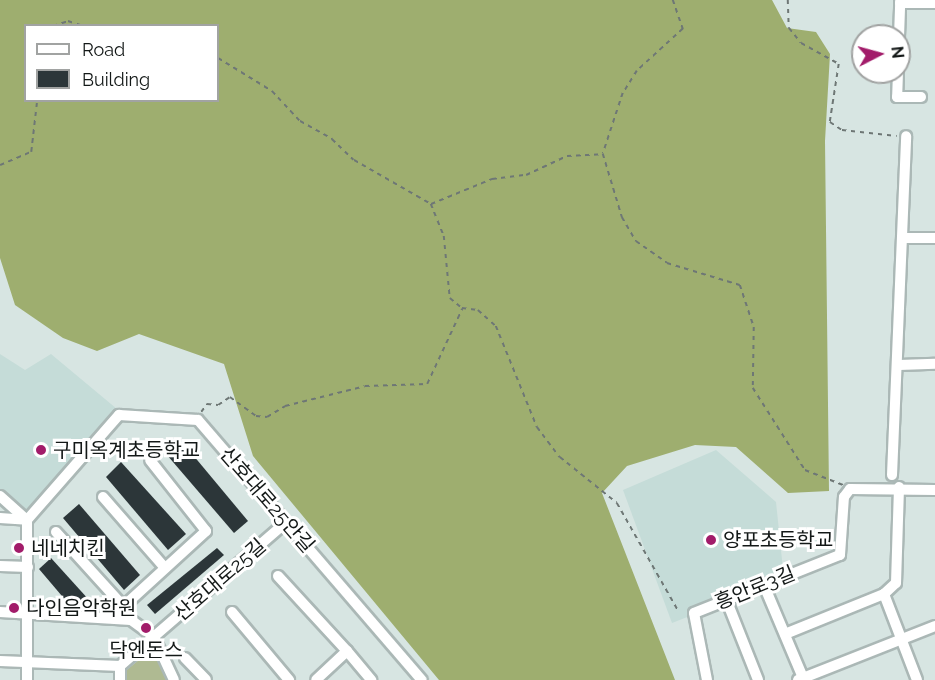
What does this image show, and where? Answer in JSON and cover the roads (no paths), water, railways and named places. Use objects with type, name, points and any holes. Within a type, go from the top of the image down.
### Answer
[{"type":"street","points":[[899,24],[900,2],[935,3]]},
{"type":"street","points":[[898,84],[897,97],[921,97]]},
{"type":"street","points":[[892,475],[899,365],[906,136]]},
{"type":"street","points":[[902,238],[935,238]]},
{"type":"street","points":[[899,365],[935,364]]},
{"type":"street","name":"산호대로25안길","points":[[27,520],[119,415],[198,420],[422,680]]},
{"type":"street","points":[[113,616],[206,531],[150,460]]},
{"type":"street","points":[[785,634],[884,594],[896,583],[899,487],[935,489]]},
{"type":"street","name":"흥안로3길","points":[[706,680],[694,613],[763,583],[840,555],[848,490],[899,487]]},
{"type":"street","points":[[0,496],[27,520],[29,613],[27,680]]},
{"type":"street","points":[[103,497],[165,568]]},
{"type":"street","points":[[0,518],[27,520]]},
{"type":"street","name":"산호대로25길","points":[[120,666],[286,522]]},
{"type":"street","points":[[56,532],[124,607]]},
{"type":"street","points":[[0,566],[28,567]]},
{"type":"street","points":[[278,576],[371,680]]},
{"type":"street","points":[[763,583],[802,679],[901,637],[935,626]]},
{"type":"street","points":[[884,594],[917,680]]},
{"type":"street","points":[[726,599],[758,680]]},
{"type":"street","points":[[0,612],[113,616],[131,620],[154,637],[174,680]]},
{"type":"street","points":[[232,612],[289,680]]},
{"type":"street","points":[[316,680],[347,651]]},
{"type":"street","points":[[185,658],[207,680]]},
{"type":"street","points":[[0,661],[120,666],[120,680]]},
{"type":"place","name":"구미옥계초등학교","points":[[41,450]]},
{"type":"place","name":"양포초등학교","points":[[711,540]]},
{"type":"place","name":"네네치킨","points":[[19,548]]},
{"type":"place","name":"다인음악학원","points":[[14,608]]},
{"type":"place","name":"닥엔돈스","points":[[146,628]]}]
